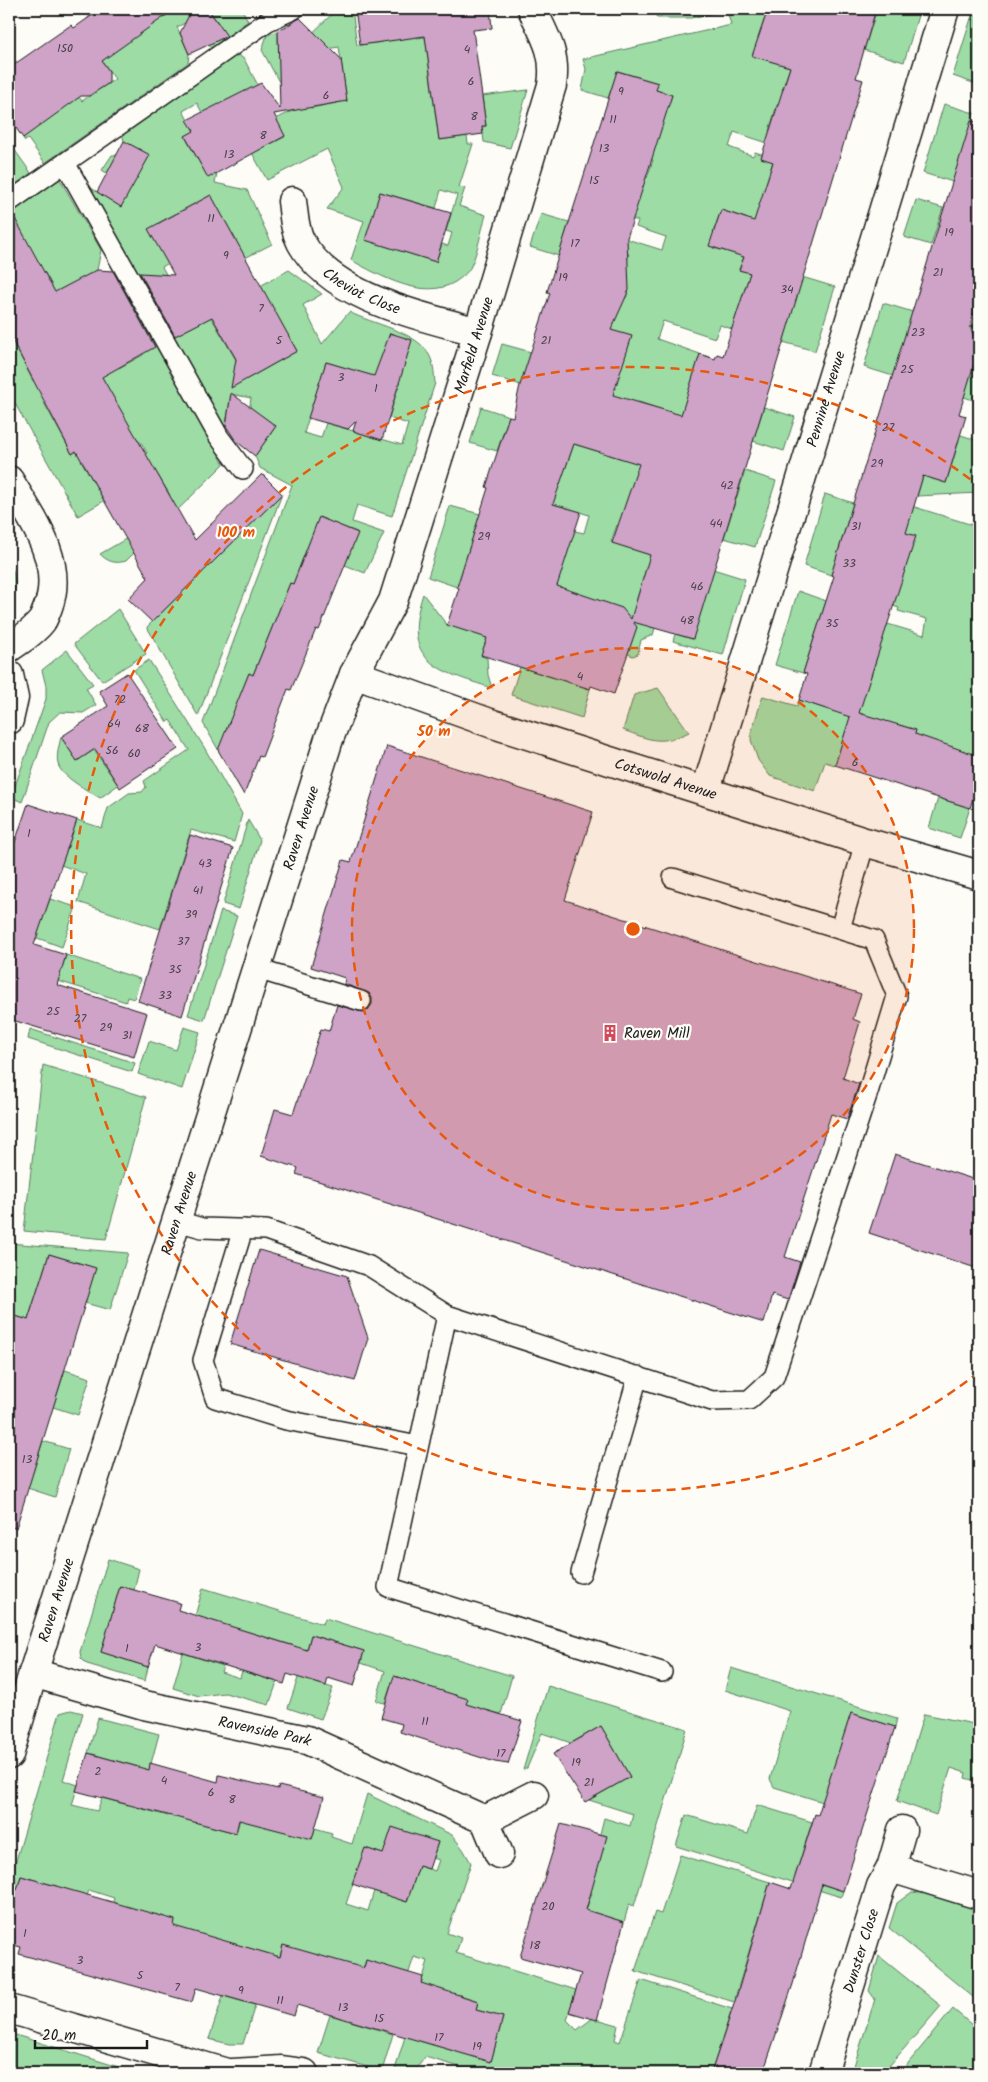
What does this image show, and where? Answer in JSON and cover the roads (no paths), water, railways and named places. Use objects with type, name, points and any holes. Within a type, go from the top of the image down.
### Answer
[{"type":"street","name":"Marfield Avenue","points":[[354,674],[393,601],[478,332],[552,85],[554,71],[552,56],[532,9]]},
{"type":"street","name":"Pennine Avenue","points":[[706,790],[945,9]]},
{"type":"street","name":"Cheviot Close","points":[[292,201],[295,228],[300,241],[317,265],[329,274],[371,298],[412,314],[478,332]]},
{"type":"street","points":[[9,480],[41,535],[50,560],[54,582],[42,621],[27,636],[9,648]]},
{"type":"street","name":"Cotswold Avenue","points":[[354,674],[493,724],[865,842],[979,875]]},
{"type":"street","name":"Raven Avenue","points":[[9,1755],[14,1721],[33,1673],[329,739],[354,674]]},
{"type":"street","points":[[9,675],[14,698],[9,720]]},
{"type":"street","name":"Ravenside Park","points":[[33,1673],[144,1705],[306,1740],[485,1820]]},
{"type":"street","points":[[499,1854],[485,1820],[534,1795]]},
{"type":"street","name":"Dunster Close","points":[[823,2073],[881,1886],[891,1868],[902,1830]]},
{"type":"street","points":[[891,1868],[979,1895]]},
{"type":"street","points":[[9,2009],[227,2073]]},
{"type":"street","points":[[232,2073],[282,2070],[304,2073]]},
{"type":"lane","points":[[9,202],[268,21],[294,9]]},
{"type":"lane","points":[[65,163],[219,437],[243,469]]},
{"type":"lane","points":[[840,929],[865,842]]},
{"type":"lane","points":[[177,1221],[202,1228],[266,1230],[369,1266],[448,1315],[712,1401],[749,1400],[774,1376],[869,1089],[897,996],[874,940],[673,878]]},
{"type":"lane","points":[[257,969],[361,1001]]},
{"type":"lane","points":[[243,1229],[203,1360],[215,1398],[286,1420],[418,1446]]},
{"type":"lane","points":[[448,1315],[388,1587],[662,1672]]},
{"type":"lane","points":[[581,1573],[638,1376]]},
{"type":"place","name":"Raven Mill","points":[[610,1033]]}]
